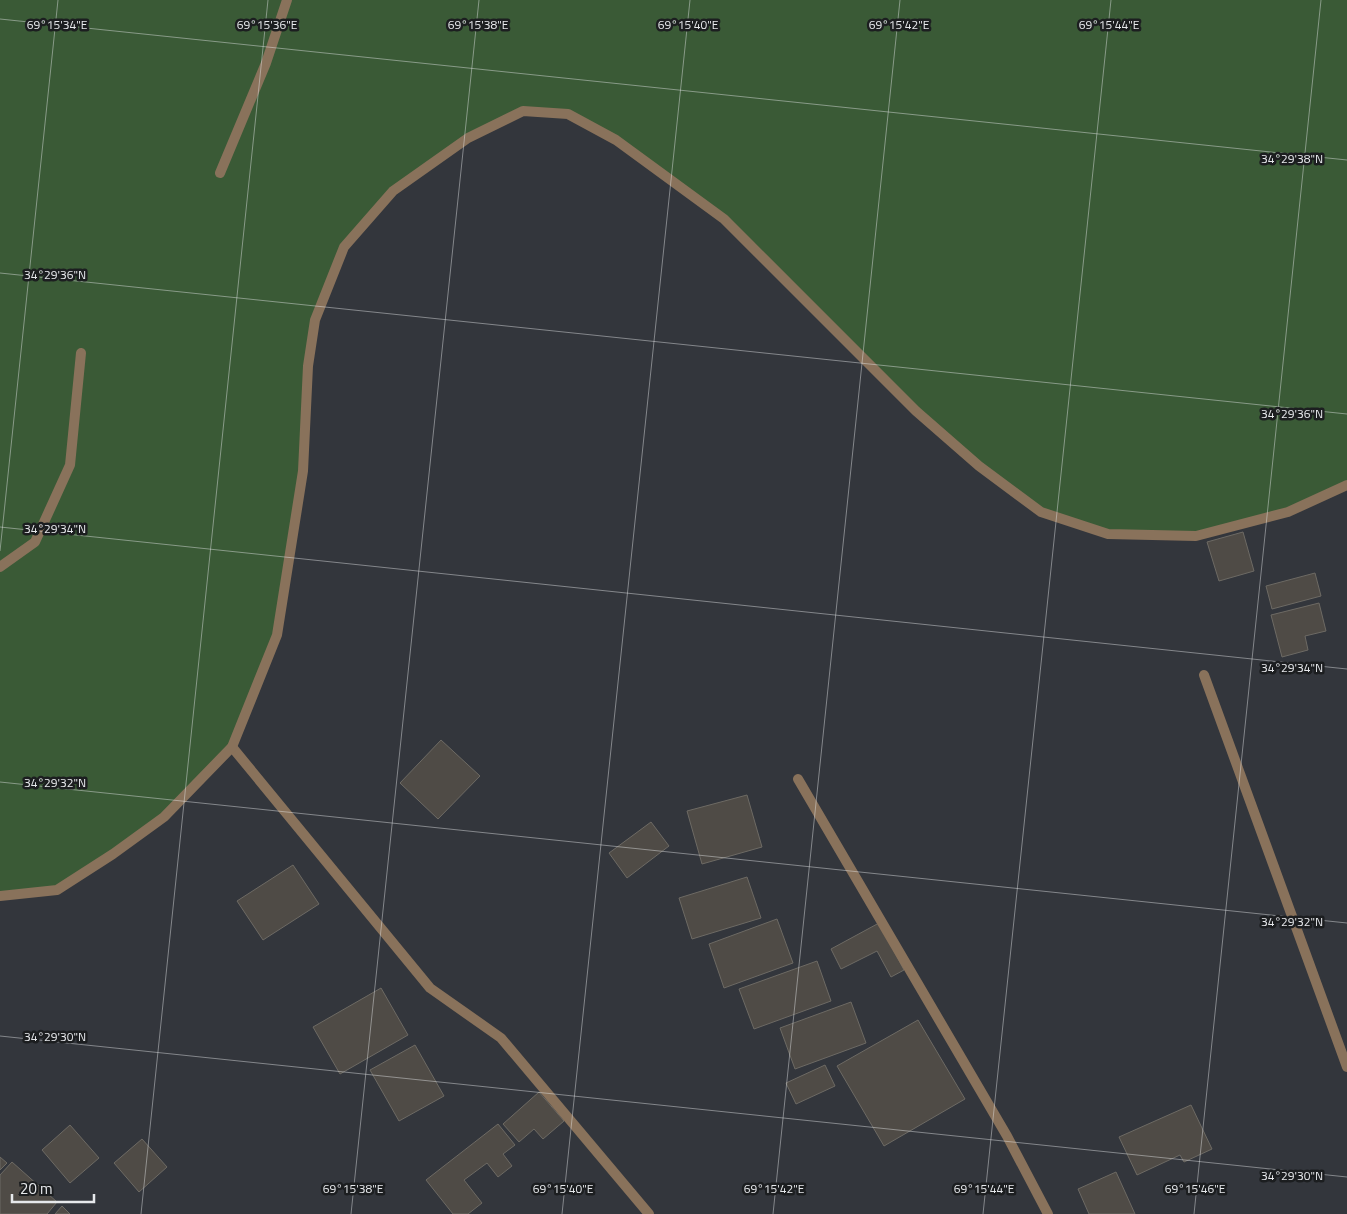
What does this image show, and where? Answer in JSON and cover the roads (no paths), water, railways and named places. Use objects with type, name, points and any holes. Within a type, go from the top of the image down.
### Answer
[{"type":"street","points":[[220,173],[266,63],[287,0]]},
{"type":"street","points":[[0,896],[57,890],[65,885],[113,854],[164,817],[232,747],[277,635],[303,472],[308,366],[315,320],[344,247],[393,191],[468,138],[523,111],[568,114],[616,140],[724,219],[916,410],[979,466],[1041,512],[1108,534],[1196,536],[1288,512],[1347,485]]},
{"type":"street","points":[[0,566],[35,542],[70,465],[81,353]]},
{"type":"street","points":[[1204,675],[1347,1066]]},
{"type":"street","points":[[232,747],[430,988],[501,1038],[649,1214]]},
{"type":"street","points":[[798,780],[1008,1136],[1048,1214]]}]
